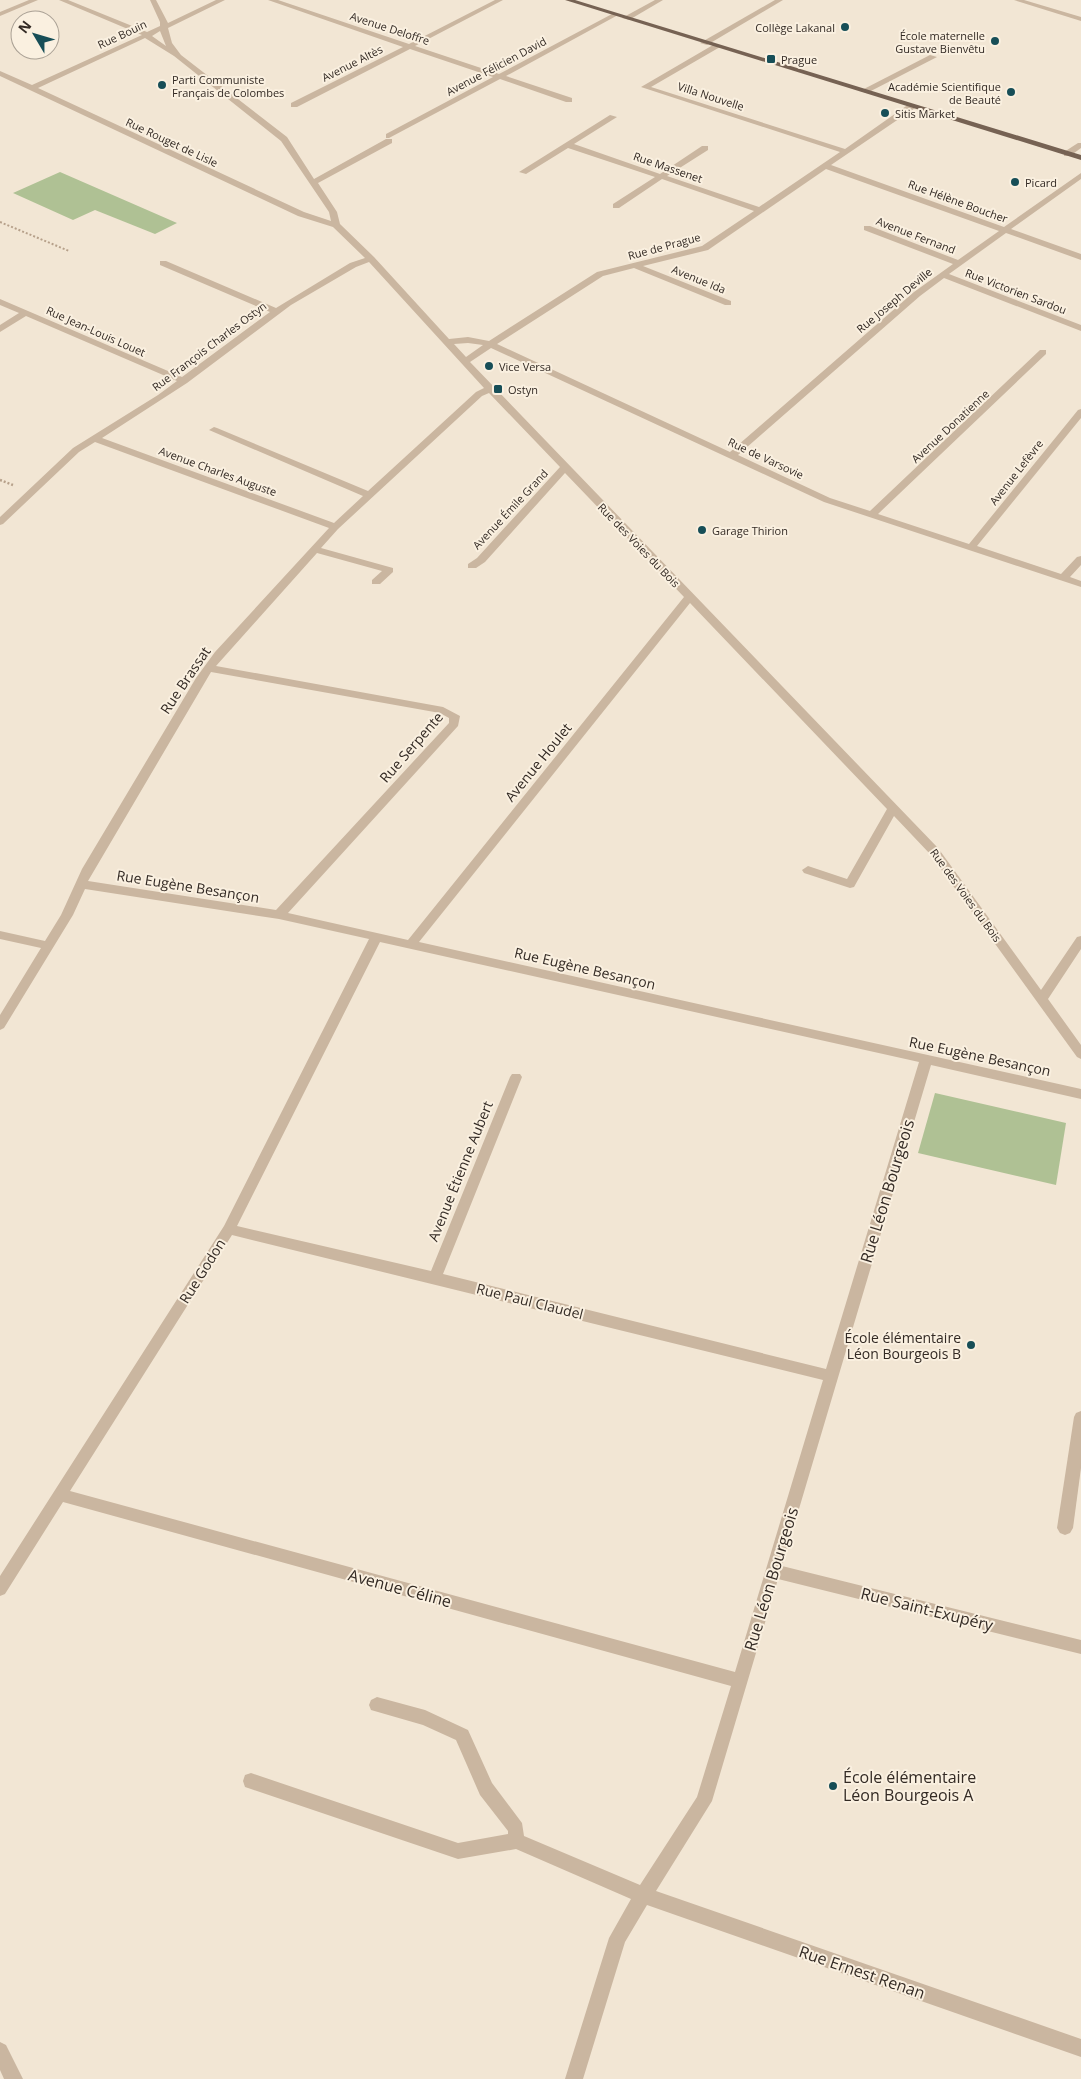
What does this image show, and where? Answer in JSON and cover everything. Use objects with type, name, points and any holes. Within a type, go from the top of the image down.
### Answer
[{"type":"main road","points":[[568,0],[1081,158]]},
{"type":"street","points":[[0,14],[35,0]]},
{"type":"street","name":"Rue des Voies du Bois","points":[[62,0],[147,36],[178,57],[284,139],[333,212],[336,225],[371,259],[490,389],[934,851],[1081,1054]]},
{"type":"street","name":"Rue des Voies du Bois","points":[[154,0],[164,22],[168,43],[178,57]]},
{"type":"street","name":"Rue Bouin","points":[[32,88],[222,0]]},
{"type":"street","name":"Avenue Deloffre","points":[[271,0],[568,100]]},
{"type":"street","name":"Avenue Altès","points":[[294,105],[500,0]]},
{"type":"street","points":[[626,18],[660,0]]},
{"type":"street","points":[[704,43],[779,0]]},
{"type":"street","points":[[1017,0],[1081,19]]},
{"type":"street","name":"Avenue Félicien David","points":[[314,182],[501,76],[614,15]]},
{"type":"street","name":"Villa Nouvelle","points":[[716,47],[645,87],[848,152]]},
{"type":"street","points":[[864,91],[933,57]]},
{"type":"street","name":"Rue Rouget de Lisle","points":[[0,73],[292,211],[336,225]]},
{"type":"street","name":"Rue de Prague","points":[[465,362],[600,274],[705,248],[848,152],[912,106]]},
{"type":"street","points":[[523,172],[614,117]]},
{"type":"street","name":"Rue Massenet","points":[[568,145],[760,210]]},
{"type":"street","points":[[1067,154],[1081,145]]},
{"type":"street","points":[[616,206],[705,148]]},
{"type":"street","name":"Rue Hélène Boucher","points":[[826,166],[1081,257]]},
{"type":"street","name":"Rue Joseph Deville","points":[[731,456],[917,294],[957,263],[1004,229],[1015,224],[1081,175]]},
{"type":"street","name":"Avenue Fernand","points":[[867,228],[957,263]]},
{"type":"street","name":"Rue François Charles Ostyn","points":[[0,522],[12,508],[76,450],[184,381],[275,311],[353,265],[371,259]]},
{"type":"street","points":[[164,263],[275,311]]},
{"type":"street","name":"Avenue Ida","points":[[634,265],[728,303]]},
{"type":"street","name":"Rue Victorien Sardou","points":[[943,275],[1081,328]]},
{"type":"street","name":"Rue Jean-Louis Louet","points":[[0,302],[184,381]]},
{"type":"street","points":[[0,329],[26,313]]},
{"type":"street","name":"Rue de Varsovie","points":[[448,342],[468,340],[490,344],[827,500],[1081,584]]},
{"type":"street","name":"Avenue Donatienne","points":[[871,515],[1043,352]]},
{"type":"street","name":"Rue Brassat","points":[[0,1026],[68,914],[93,860],[209,668],[335,527],[479,394],[490,389]]},
{"type":"street","name":"Avenue Lefèvre","points":[[970,548],[1081,412]]},
{"type":"street","points":[[214,430],[369,495]]},
{"type":"street","name":"Avenue Charles Auguste","points":[[93,438],[335,527]]},
{"type":"street","name":"Avenue Émile Grand","points":[[472,566],[481,560],[565,467]]},
{"type":"street","points":[[315,549],[389,570],[376,582]]},
{"type":"street","points":[[1063,578],[1081,558]]},
{"type":"street","name":"Avenue Houlet","points":[[410,944],[689,597]]},
{"type":"street","name":"Rue Serpente","points":[[209,668],[443,710],[455,716],[454,724],[278,915]]},
{"type":"street","points":[[808,870],[850,884],[893,808]]},
{"type":"street","name":"Rue Eugène Besançon","points":[[81,884],[278,915],[1081,1094]]},
{"type":"street","points":[[0,935],[48,946]]},
{"type":"street","name":"Rue Godon","points":[[0,1589],[229,1229],[376,937]]},
{"type":"street","points":[[1042,999],[1081,940]]},
{"type":"street","name":"Rue Léon Bourgeois","points":[[574,2079],[618,1938],[643,1895],[704,1801],[926,1060]]},
{"type":"street","name":"Avenue Étienne Aubert","points":[[435,1278],[516,1077]]},
{"type":"street","name":"Rue Paul Claudel","points":[[229,1229],[831,1376]]},
{"type":"street","points":[[1065,1528],[1081,1416]]},
{"type":"street","name":"Avenue Céline","points":[[61,1495],[740,1681]]},
{"type":"street","name":"Rue Saint-Exupéry","points":[[774,1571],[1081,1647]]},
{"type":"street","points":[[251,1781],[458,1851],[516,1841],[516,1829],[486,1789],[462,1735],[425,1718],[377,1705]]},
{"type":"street","name":"Rue Ernest Renan","points":[[516,1841],[643,1895],[1081,2048]]},
{"type":"street","points":[[0,2051],[14,2079]]},
{"type":"path","points":[[0,222],[69,251]]},
{"type":"green space","points":[[60,172],[177,223],[155,234],[95,210],[73,220],[13,193]]},
{"type":"green space","points":[[935,1093],[1066,1123],[1056,1185],[918,1153]]},
{"type":"place","name":"Collège Lakanal","points":[[845,27]]},
{"type":"place","name":"École maternelle Gustave Bienvêtu","points":[[995,41]]},
{"type":"place","name":"Prague","points":[[771,59]]},
{"type":"place","name":"Parti Communiste Français de Colombes","points":[[162,85]]},
{"type":"place","name":"Académie Scientifique de Beauté","points":[[1011,92]]},
{"type":"place","name":"Sitis Market","points":[[885,113]]},
{"type":"place","name":"Picard","points":[[1015,182]]},
{"type":"place","name":"Vice Versa","points":[[489,366]]},
{"type":"place","name":"Ostyn","points":[[498,389]]},
{"type":"place","name":"Garage Thirion","points":[[702,530]]},
{"type":"place","name":"École élémentaire Léon Bourgeois B","points":[[971,1345]]},
{"type":"place","name":"École élémentaire Léon Bourgeois A","points":[[833,1786]]}]
